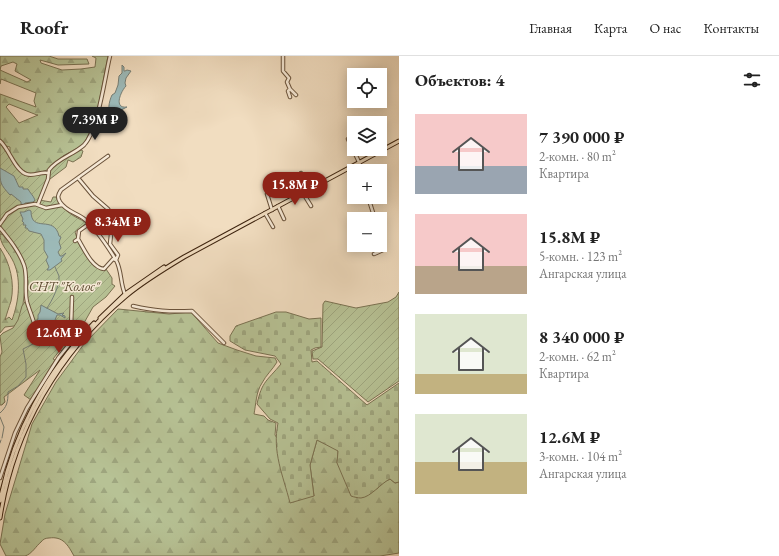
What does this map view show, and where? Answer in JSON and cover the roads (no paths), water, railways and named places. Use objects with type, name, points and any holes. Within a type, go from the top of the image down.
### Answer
[{"type":"main road","points":[[0,501],[14,448],[29,415],[49,380],[89,328],[125,294],[158,270],[399,141]]},
{"type":"main road","points":[[0,518],[10,472],[19,444],[32,415],[54,377],[78,345],[109,311],[140,286],[184,257]]},
{"type":"street","points":[[38,204],[48,179],[48,173],[56,163],[83,145],[90,134],[98,110],[110,56]]},
{"type":"street","points":[[283,56],[283,71],[289,78],[287,82],[296,95]]},
{"type":"street","points":[[290,88],[288,91],[290,97]]},
{"type":"street","points":[[0,141],[23,172],[33,175],[44,172],[48,173]]},
{"type":"street","points":[[108,156],[61,190],[58,196],[62,205],[68,211],[82,217],[90,225],[116,260],[119,265],[122,287],[125,294]]},
{"type":"street","points":[[355,156],[358,162]]},
{"type":"street","points":[[301,173],[310,189]]},
{"type":"street","points":[[78,178],[93,196],[108,210],[116,222],[112,225],[110,244],[118,256],[116,260]]},
{"type":"street","points":[[303,193],[311,206]]},
{"type":"street","points":[[267,194],[272,210]]},
{"type":"street","points":[[0,222],[14,209],[35,204],[46,208],[62,205]]},
{"type":"street","points":[[278,206],[284,219]]},
{"type":"street","points":[[265,213],[273,227]]},
{"type":"street","points":[[90,225],[79,231],[77,240],[92,262],[100,269],[104,269],[113,260],[116,260]]},
{"type":"street","points":[[0,228],[20,256],[24,266],[27,279],[27,302],[34,323],[55,333],[63,334],[72,332]]},
{"type":"street","points":[[374,254],[378,252]]},
{"type":"street","points":[[0,478],[15,433],[27,408],[59,357],[75,337],[76,334],[72,332],[71,329],[72,296]]},
{"type":"street","points":[[133,306],[154,311],[169,312],[192,310],[224,343]]},
{"type":"water","points":[[122,65],[124,67],[124,71],[131,71],[126,78],[126,86],[119,99],[120,105],[127,107],[119,111],[117,117],[111,117],[109,112],[109,103],[118,85],[119,76],[122,73]]},
{"type":"water","points":[[0,168],[14,176],[19,187],[28,189],[35,200],[33,202],[25,203],[24,205],[11,194],[10,195],[1,183]]},
{"type":"water","points":[[31,211],[32,218],[35,222],[53,226],[61,237],[59,242],[61,248],[58,252],[60,256],[66,253],[61,259],[62,261],[50,270],[47,270],[49,267],[46,260],[48,257],[44,250],[44,240],[41,234],[29,231],[25,228],[26,225],[23,225],[24,223],[20,212]]},
{"type":"water","points":[[41,305],[58,314],[64,313],[62,315],[65,316],[65,318],[57,315],[55,320],[57,322],[53,321],[51,327],[55,329],[54,331],[39,325],[36,322]]},
{"type":"waterway","points":[[47,308],[57,288],[59,280],[55,267]]},
{"type":"waterway","points":[[0,413],[7,404],[8,392],[18,386],[26,377],[26,364],[23,349],[41,340],[41,331]]},
{"type":"waterway","points":[[0,417],[4,427],[2,438]]},
{"type":"park label","name":"СНТ \"Колос\"","points":[[64,286]]}]
